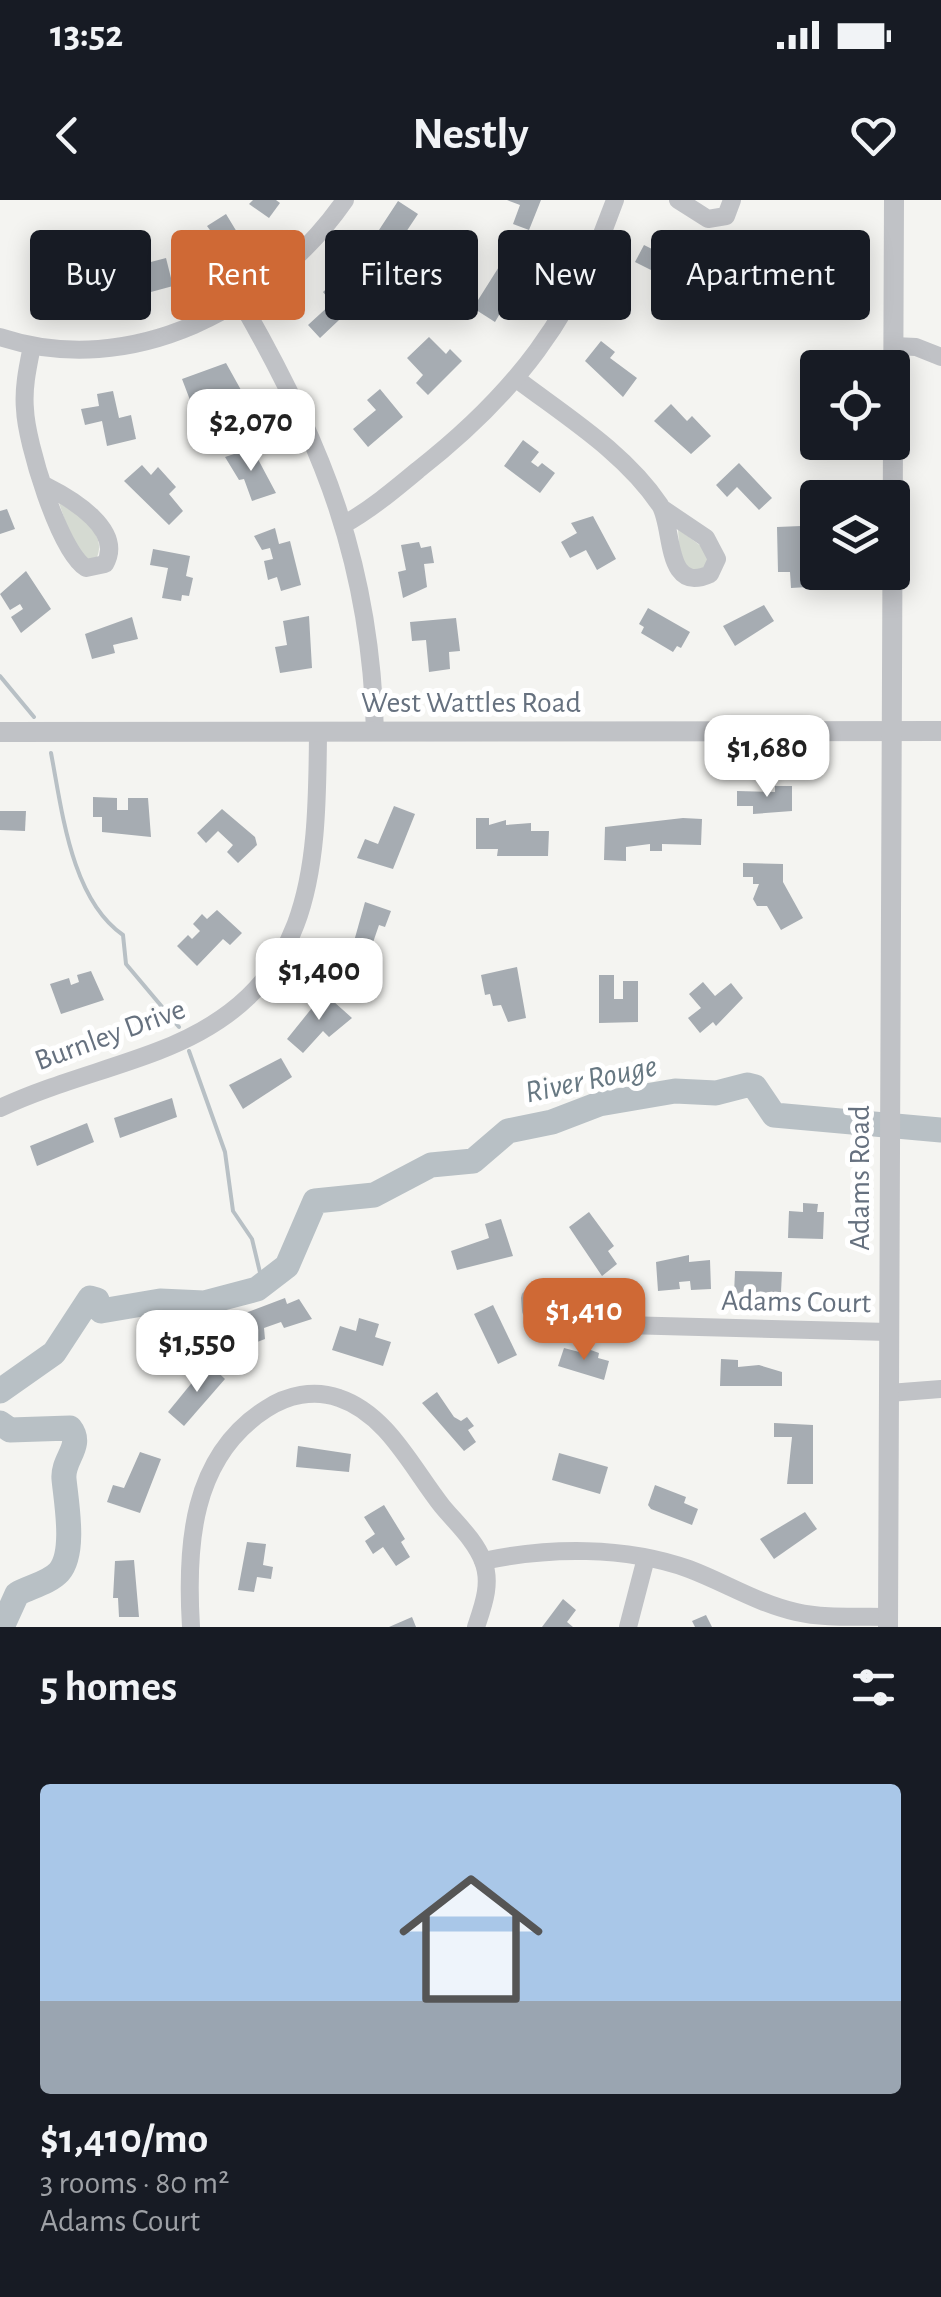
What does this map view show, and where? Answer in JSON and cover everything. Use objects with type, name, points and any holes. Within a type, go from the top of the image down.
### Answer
[{"type":"street","points":[[305,250],[344,200]]},
{"type":"street","points":[[343,525],[476,424],[518,380],[581,284],[615,200]]},
{"type":"street","points":[[678,200],[708,220],[726,216],[732,200]]},
{"type":"street","name":"Adams Road","points":[[888,1622],[894,200]]},
{"type":"street","points":[[0,337],[32,346],[78,349],[140,341],[206,320]]},
{"type":"street","points":[[251,320],[306,420],[343,525],[362,606],[374,732]]},
{"type":"street","points":[[32,346],[25,410],[46,486],[72,556],[86,568],[105,564],[110,545],[102,529],[46,486]]},
{"type":"street","points":[[894,346],[916,346],[941,357]]},
{"type":"street","points":[[518,380],[614,455],[663,509]]},
{"type":"street","name":"West Wattles Road","points":[[0,732],[941,731]]},
{"type":"street","name":"Burnley Drive","points":[[0,1108],[196,1036],[219,1022],[259,987],[291,942],[310,890],[318,732]]},
{"type":"street","name":"Adams Court","points":[[582,1322],[889,1332]]},
{"type":"street","points":[[889,1394],[941,1389]]},
{"type":"street","points":[[191,1627],[192,1533],[209,1473],[228,1443],[254,1417],[294,1396],[328,1394],[369,1415],[392,1438],[484,1561],[488,1583],[476,1627]]},
{"type":"street","points":[[484,1561],[556,1551],[646,1558],[691,1570],[750,1598],[801,1613],[888,1622]]},
{"type":"street","points":[[628,1627],[646,1558]]},
{"type":"shaded area","points":[[59,503],[94,532],[99,548],[97,557],[86,560],[72,541]]},
{"type":"shaded area","points":[[678,529],[705,549],[708,563],[701,570],[689,570],[680,559]]},
{"type":"building","points":[[253,200],[280,203],[269,218],[249,204]]},
{"type":"building","points":[[507,200],[541,200],[529,230],[513,224],[520,205]]},
{"type":"building","points":[[398,201],[418,214],[407,230],[379,230]]},
{"type":"building","points":[[226,214],[236,230],[210,230],[207,226]]},
{"type":"building","points":[[644,245],[651,248],[651,270],[635,262]]},
{"type":"building","points":[[166,258],[171,287],[151,292],[151,262]]},
{"type":"building","points":[[498,268],[495,322],[478,311],[478,300]]},
{"type":"building","points":[[325,309],[325,320],[339,320],[320,338],[308,325]]},
{"type":"building","points":[[429,337],[446,354],[450,349],[462,361],[428,395],[416,383],[423,375],[407,358]]},
{"type":"building","points":[[601,341],[615,352],[610,358],[637,378],[623,397],[585,361]]},
{"type":"building","points":[[226,363],[246,399],[224,407],[218,390],[190,400],[182,379]]},
{"type":"building","points":[[380,389],[403,417],[368,447],[353,429],[376,410],[367,400]]},
{"type":"building","points":[[113,391],[119,418],[131,415],[136,439],[107,446],[102,421],[85,425],[81,409],[99,406],[97,394]]},
{"type":"building","points":[[671,404],[687,421],[692,416],[711,436],[691,454],[654,421]]},
{"type":"building","points":[[523,440],[539,452],[531,462],[538,467],[542,463],[555,473],[540,493],[504,466]]},
{"type":"building","points":[[252,448],[276,493],[252,501],[244,479],[239,480],[225,457]]},
{"type":"building","points":[[739,463],[772,498],[759,510],[737,487],[727,497],[716,485]]},
{"type":"building","points":[[142,465],[151,475],[158,467],[176,487],[169,494],[183,511],[169,525],[124,481]]},
{"type":"building","points":[[7,509],[15,529],[0,534],[0,511]]},
{"type":"building","points":[[593,516],[616,559],[597,570],[586,550],[570,558],[561,542],[577,533],[571,523]]},
{"type":"building","points":[[800,526],[800,587],[791,588],[790,572],[778,572],[777,527]]},
{"type":"building","points":[[275,528],[279,544],[290,541],[301,585],[281,591],[277,577],[268,580],[264,561],[273,559],[270,548],[262,550],[254,536]]},
{"type":"building","points":[[419,542],[421,548],[431,546],[434,563],[424,564],[427,587],[403,598],[398,572],[406,570],[401,545]]},
{"type":"building","points":[[153,549],[190,556],[186,576],[193,578],[189,596],[182,595],[181,601],[162,598],[168,568],[150,565]]},
{"type":"building","points":[[26,571],[51,609],[21,633],[11,617],[23,609],[20,604],[10,610],[0,594]]},
{"type":"building","points":[[764,605],[774,621],[735,646],[723,626]]},
{"type":"building","points":[[648,608],[690,632],[681,648],[677,646],[673,652],[641,633],[644,627],[639,624]]},
{"type":"building","points":[[309,616],[312,668],[280,673],[275,647],[287,645],[283,621]]},
{"type":"building","points":[[132,617],[138,639],[113,645],[115,653],[92,659],[85,634]]},
{"type":"building","points":[[456,618],[460,651],[449,652],[450,669],[429,672],[426,640],[412,641],[410,622]]},
{"type":"building","points":[[775,786],[792,786],[792,811],[753,814],[753,806],[737,806],[737,791],[775,792]]},
{"type":"building","points":[[93,797],[117,798],[117,810],[128,810],[128,798],[148,798],[151,837],[102,832],[102,817],[93,817]]},
{"type":"building","points":[[394,806],[415,814],[393,869],[357,858],[365,839],[378,844]]},
{"type":"building","points":[[222,809],[255,837],[257,845],[238,863],[227,852],[233,845],[218,831],[206,843],[197,833]]},
{"type":"building","points":[[0,811],[26,811],[25,831],[0,830]]},
{"type":"building","points":[[476,818],[489,818],[489,825],[506,820],[506,825],[531,823],[531,831],[549,831],[548,856],[497,856],[498,849],[476,849]]},
{"type":"building","points":[[702,819],[701,845],[662,844],[662,851],[650,851],[650,844],[626,847],[626,861],[604,860],[605,827]]},
{"type":"building","points":[[743,863],[783,864],[783,882],[803,918],[781,930],[767,906],[757,906],[753,899],[759,884],[753,884],[753,877],[743,877]]},
{"type":"building","points":[[365,902],[391,911],[385,927],[379,925],[368,957],[351,952]]},
{"type":"building","points":[[217,910],[242,933],[230,945],[223,939],[197,966],[177,946],[188,935],[192,939],[200,931],[193,924],[202,914],[207,919]]},
{"type":"building","points":[[517,967],[526,1018],[508,1022],[501,1005],[493,1006],[490,994],[485,995],[481,975]]},
{"type":"building","points":[[91,971],[104,1000],[61,1014],[50,984],[69,978],[71,985],[79,982],[77,975]]},
{"type":"building","points":[[599,975],[614,975],[614,999],[623,999],[623,981],[638,981],[638,1022],[599,1023]]},
{"type":"building","points":[[703,982],[715,996],[731,983],[743,998],[716,1026],[713,1022],[700,1033],[688,1018],[701,1008],[689,994]]},
{"type":"building","points":[[324,993],[352,1018],[329,1037],[323,1031],[303,1053],[287,1039]]},
{"type":"building","points":[[281,1058],[292,1077],[243,1109],[229,1085]]},
{"type":"building","points":[[172,1098],[177,1117],[120,1138],[114,1118]]},
{"type":"building","points":[[87,1123],[94,1142],[37,1166],[30,1146]]},
{"type":"building","points":[[803,1203],[818,1204],[817,1212],[824,1212],[823,1239],[788,1238],[789,1211],[803,1212]]},
{"type":"building","points":[[589,1212],[614,1246],[608,1251],[617,1264],[602,1276],[569,1227]]},
{"type":"building","points":[[501,1219],[513,1256],[457,1270],[451,1251],[489,1238],[485,1224]]},
{"type":"building","points":[[689,1255],[689,1262],[710,1260],[711,1289],[691,1290],[690,1281],[679,1282],[680,1289],[658,1291],[656,1262]]},
{"type":"building","points":[[735,1271],[782,1272],[781,1292],[734,1294]]},
{"type":"building","points":[[285,1298],[287,1304],[299,1299],[312,1319],[284,1328],[281,1322],[264,1328],[265,1339],[249,1345],[237,1316]]},
{"type":"building","points":[[493,1305],[517,1355],[498,1364],[474,1314]]},
{"type":"building","points":[[359,1318],[379,1324],[375,1337],[391,1342],[383,1366],[332,1350],[340,1326],[356,1331]]},
{"type":"building","points":[[564,1348],[587,1354],[588,1349],[609,1361],[604,1380],[558,1366]]},
{"type":"building","points":[[721,1359],[738,1360],[738,1367],[759,1365],[782,1372],[782,1386],[720,1386]]},
{"type":"building","points":[[208,1363],[225,1379],[184,1426],[168,1412]]},
{"type":"building","points":[[437,1392],[454,1417],[461,1421],[467,1417],[474,1426],[468,1430],[476,1442],[464,1451],[422,1403]]},
{"type":"building","points":[[774,1423],[813,1425],[813,1484],[787,1484],[792,1437],[774,1437]]},
{"type":"building","points":[[298,1446],[351,1454],[349,1472],[296,1467]]},
{"type":"building","points":[[140,1452],[161,1459],[140,1513],[107,1502],[113,1485],[124,1488]]},
{"type":"building","points":[[559,1453],[608,1467],[600,1494],[552,1480]]},
{"type":"building","points":[[655,1485],[686,1497],[684,1503],[698,1509],[692,1525],[651,1509],[648,1505]]},
{"type":"building","points":[[384,1505],[405,1539],[401,1542],[410,1557],[396,1566],[383,1547],[373,1554],[365,1541],[375,1534],[364,1517]]},
{"type":"building","points":[[805,1512],[817,1529],[774,1559],[760,1539]]},
{"type":"building","points":[[247,1542],[266,1544],[263,1565],[273,1567],[271,1579],[257,1577],[254,1592],[238,1590]]},
{"type":"building","points":[[134,1560],[139,1617],[119,1617],[118,1598],[113,1598],[115,1561]]},
{"type":"building","points":[[563,1599],[576,1610],[567,1622],[573,1627],[542,1627]]},
{"type":"building","points":[[706,1615],[712,1627],[695,1627],[692,1621]]},
{"type":"building","points":[[412,1617],[416,1627],[389,1627]]},
{"type":"waterway","points":[[0,676],[34,717]]},
{"type":"waterway","points":[[51,753],[80,877],[105,919],[123,935],[126,964],[179,1027]]},
{"type":"waterway","points":[[189,1051],[225,1152],[233,1211],[252,1239],[263,1285]]},
{"type":"waterway","name":"River Rouge","points":[[0,1391],[54,1353],[90,1298],[97,1300],[101,1311],[160,1301],[204,1303],[257,1289],[287,1266],[315,1201],[374,1195],[431,1165],[473,1161],[508,1131],[552,1122],[599,1104],[675,1091],[716,1093],[747,1085],[755,1087],[774,1115],[941,1130]]},
{"type":"waterway","name":"River Rouge","points":[[0,1423],[10,1430],[70,1428],[75,1441],[64,1472],[69,1527],[64,1563],[50,1579],[17,1594],[2,1627]]}]
